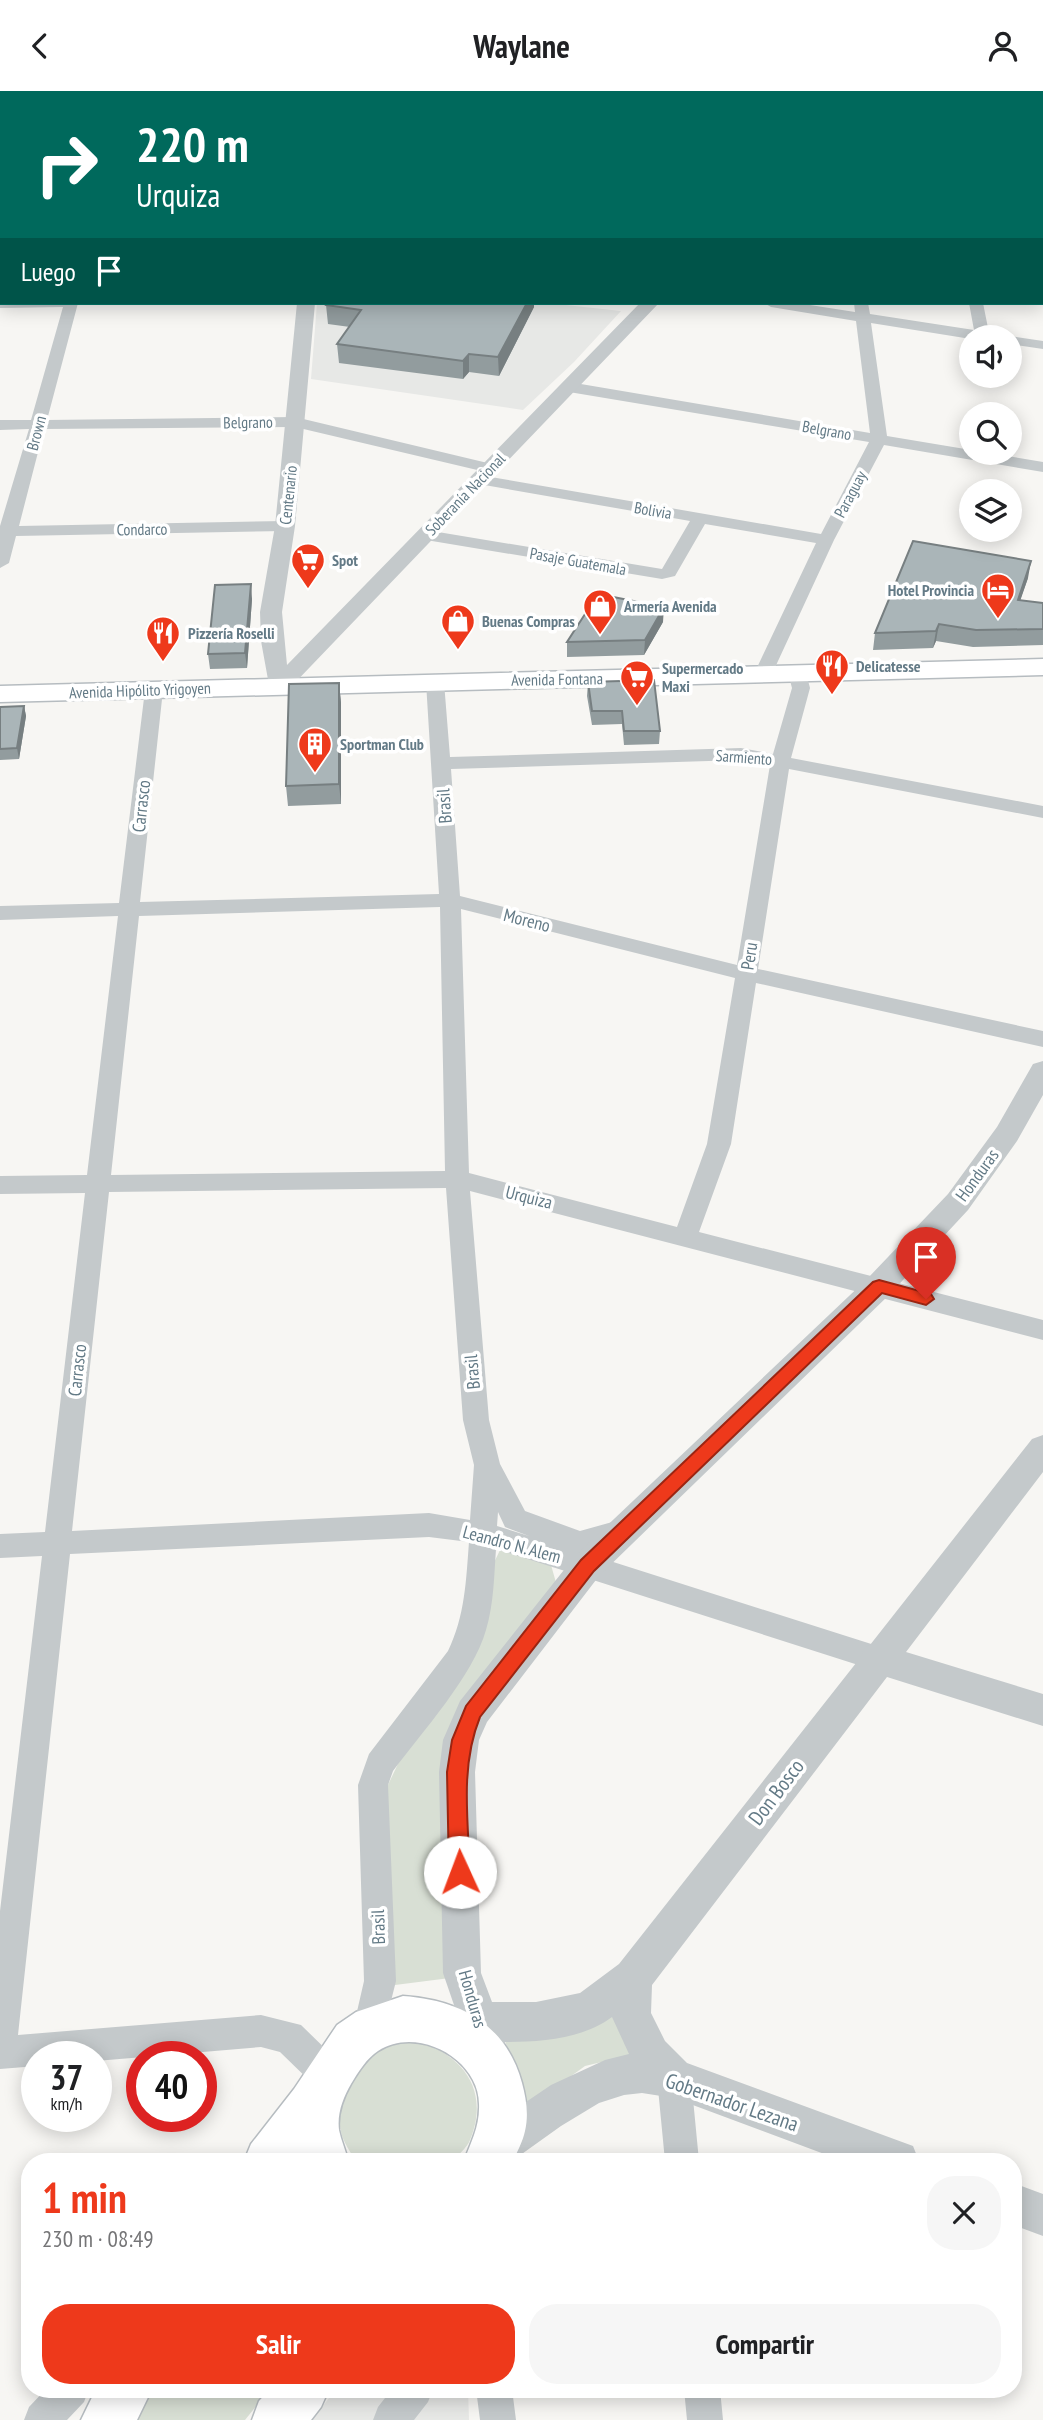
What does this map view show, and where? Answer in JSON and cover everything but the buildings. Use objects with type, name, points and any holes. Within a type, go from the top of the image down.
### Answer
[{"type":"main road","name":"Avenida Fontana","points":[[280,685],[1043,667]]},
{"type":"main road","name":"Avenida Hipólito Yrigoyen","points":[[0,694],[280,685]]},
{"type":"main road","points":[[274,2153],[347,2049],[369,2029],[394,2019],[421,2018],[471,2034],[500,2085],[504,2116],[493,2153]]},
{"type":"main road","points":[[322,2086],[315,2129],[322,2153]]},
{"type":"main road","points":[[107,2420],[120,2398]]},
{"type":"main road","points":[[278,2420],[296,2398]]},
{"type":"street","name":"Brown","points":[[0,563],[4,531],[38,425],[70,305]]},
{"type":"street","name":"Centenario","points":[[280,685],[270,626],[285,526],[306,305]]},
{"type":"street","name":"Soberanía Nacional","points":[[280,685],[648,305]]},
{"type":"street","points":[[797,305],[862,310],[959,331]]},
{"type":"street","points":[[977,305],[983,325]]},
{"type":"street","points":[[862,310],[879,439]]},
{"type":"street","points":[[1022,342],[1043,345]]},
{"type":"street","name":"Belgrano","points":[[569,387],[1043,467]]},
{"type":"street","name":"Belgrano","points":[[0,425],[295,422],[485,474]]},
{"type":"street","name":"Paraguay","points":[[763,674],[826,540],[879,439]]},
{"type":"street","name":"Bolivia","points":[[485,474],[700,518],[826,540]]},
{"type":"street","name":"Pasaje Guatemala","points":[[426,535],[662,574],[669,572],[700,518]]},
{"type":"street","name":"Condarco","points":[[4,531],[285,526]]},
{"type":"street","name":"Peru","points":[[685,1237],[719,1144],[781,760],[801,688],[797,673]]},
{"type":"street","name":"Brasil","points":[[369,2029],[380,1981],[373,1785],[380,1764],[458,1660],[471,1633],[479,1600],[483,1533],[486,1465],[476,1420],[457,1179],[450,900],[435,682]]},
{"type":"street","name":"Carrasco","points":[[0,2051],[97,1182],[131,909],[153,690]]},
{"type":"street","name":"Sarmiento","points":[[441,763],[741,754],[1043,812]]},
{"type":"street","name":"Moreno","points":[[0,913],[450,900],[746,974],[1043,1039]]},
{"type":"street","name":"Honduras","points":[[471,2034],[462,1973],[457,1772],[461,1740],[473,1712],[587,1566],[879,1286],[958,1202],[1007,1133],[1043,1071]]},
{"type":"street","name":"Urquiza","points":[[0,1185],[457,1179],[1043,1330]]},
{"type":"street","name":"Don Bosco","points":[[471,2034],[588,2011],[633,1978],[877,1658],[1043,1448]]},
{"type":"street","name":"Leandro N. Alem","points":[[486,1465],[515,1519],[580,1542],[623,1531]]},
{"type":"street","name":"Leandro N. Alem","points":[[0,1546],[429,1525],[483,1533],[1043,1710]]},
{"type":"street","points":[[633,1978],[631,2015],[651,2055],[674,2078],[681,2153]]},
{"type":"street","points":[[0,2051],[261,2031],[289,2036],[322,2086]]},
{"type":"street","name":"Gobernador Lezana","points":[[494,2153],[546,2110],[602,2082],[639,2073],[674,2078],[876,2153]]},
{"type":"street","points":[[1022,2207],[1043,2215]]},
{"type":"street","points":[[391,2420],[408,2398]]},
{"type":"street","points":[[495,2398],[498,2420]]},
{"type":"street","points":[[703,2398],[705,2420]]},
{"type":"shaded area","points":[[317,305],[566,305],[621,311],[574,362],[523,410],[311,379]]},
{"type":"shaded area","points":[[500,1550],[551,1565],[557,1586],[460,1713],[450,1978],[395,1985],[386,1789]]},
{"type":"shaded area","points":[[618,2008],[635,2054],[585,2066],[519,2114],[522,2092],[504,2038]]},
{"type":"shaded area","points":[[418,2041],[434,2048],[460,2066],[469,2078],[477,2106],[469,2143],[460,2153],[351,2153],[342,2136],[339,2118],[344,2091],[367,2058],[394,2043]]},
{"type":"shaded area","points":[[139,2398],[263,2398],[245,2420],[126,2420]]},
{"type":"shaded area","points":[[329,2398],[468,2398],[469,2420],[312,2420]]},
{"type":"place","name":"Spot","points":[[308,590]]},
{"type":"place","name":"Hotel Provincia","points":[[998,620]]},
{"type":"place","name":"Armería Avenida","points":[[600,636]]},
{"type":"place","name":"Buenas Compras","points":[[458,651]]},
{"type":"place","name":"Pizzería Roselli","points":[[163,663]]},
{"type":"place","name":"Delicatesse","points":[[832,696]]},
{"type":"place","name":"Supermercado Maxi","points":[[637,707]]},
{"type":"place","name":"Sportman Club","points":[[315,774]]},
{"type":"route","points":[[460,1872],[457,1772],[461,1740],[473,1712],[587,1566],[879,1286],[926,1299]]}]
